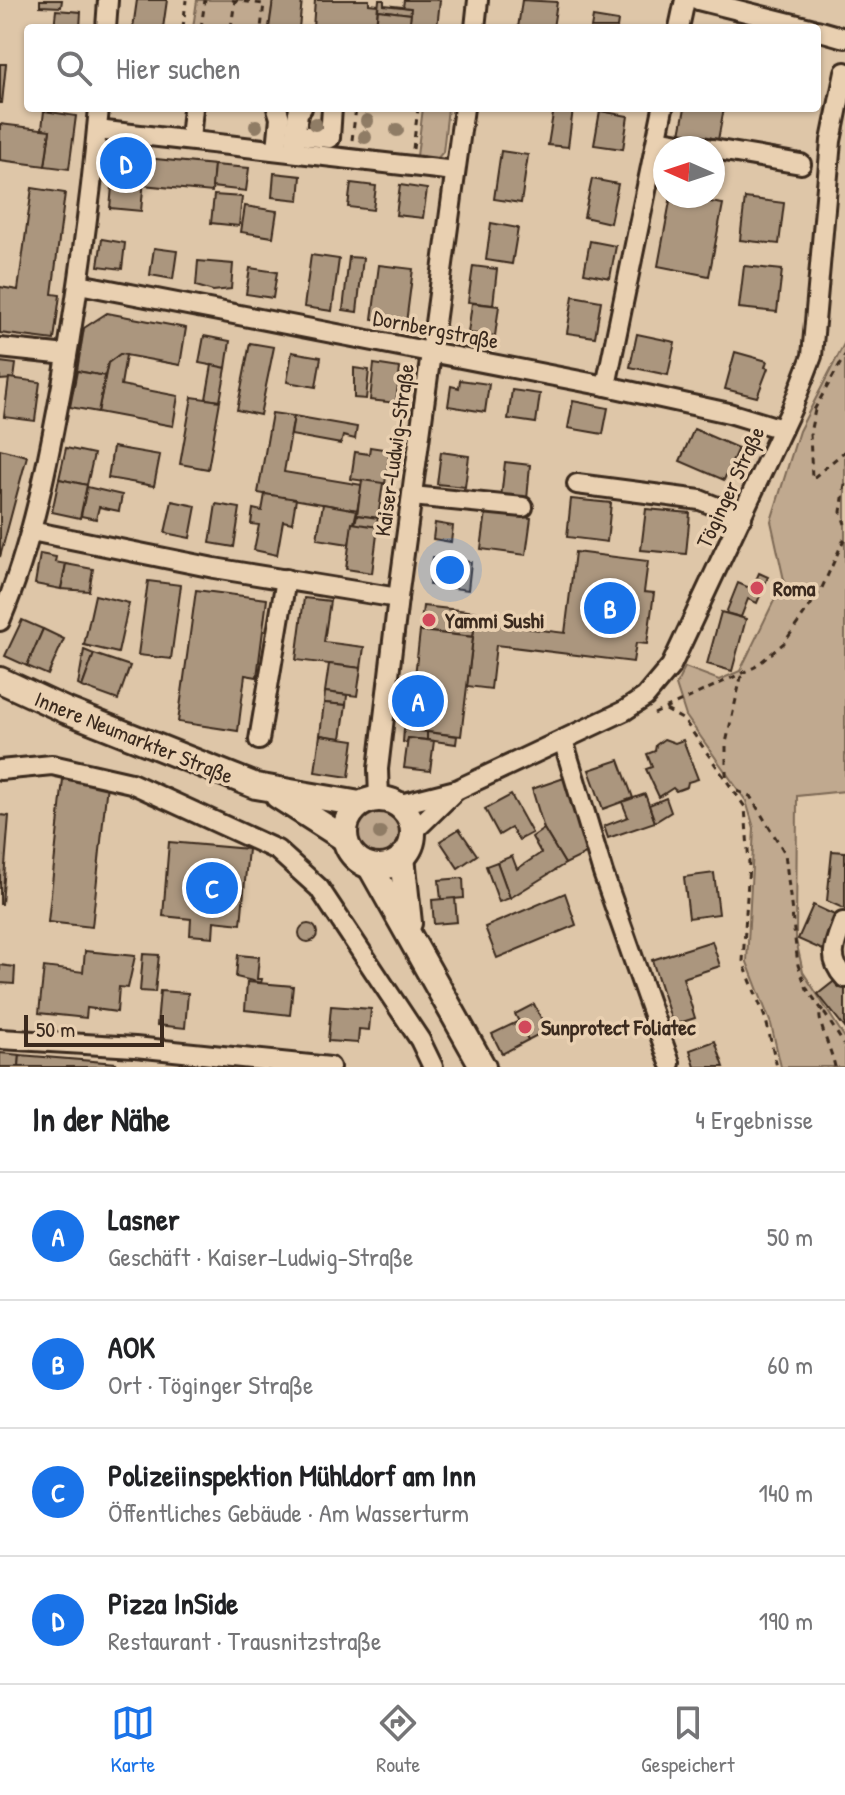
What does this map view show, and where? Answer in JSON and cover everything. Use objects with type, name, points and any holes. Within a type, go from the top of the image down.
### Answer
[{"type":"main road","name":"Innere Neumarkter Straße","points":[[0,680],[79,716],[270,790],[345,839]]},
{"type":"main road","name":"Innere Neumarkter Straße","points":[[270,790],[379,803]]},
{"type":"main road","points":[[411,937],[402,857],[412,833],[410,820],[379,803],[347,820],[345,839],[355,857],[370,866],[483,1067]]},
{"type":"main road","points":[[370,866],[387,865],[402,857]]},
{"type":"street","points":[[106,24],[108,0]]},
{"type":"street","points":[[475,24],[478,0]]},
{"type":"street","points":[[680,24],[685,0]]},
{"type":"street","points":[[698,0],[794,24]]},
{"type":"street","points":[[821,31],[845,38]]},
{"type":"street","name":"Töginger Straße","points":[[379,803],[456,790],[624,711],[664,676],[678,655],[792,408],[812,356],[845,72]]},
{"type":"street","points":[[0,621],[31,531],[67,355],[79,284],[99,112]]},
{"type":"street","points":[[190,140],[193,112]]},
{"type":"street","points":[[278,112],[289,145]]},
{"type":"street","points":[[289,145],[301,112]]},
{"type":"street","points":[[289,145],[330,138],[332,112]]},
{"type":"street","name":"Kaiser-Ludwig-Straße","points":[[379,803],[378,769],[398,598],[463,112]]},
{"type":"street","points":[[658,136],[662,112]]},
{"type":"street","points":[[97,130],[190,140],[289,145],[351,158],[455,171]]},
{"type":"street","points":[[725,151],[801,164]]},
{"type":"street","points":[[606,386],[653,158]]},
{"type":"street","name":"Dornbergstraße","points":[[79,284],[606,386],[729,413],[782,429]]},
{"type":"street","points":[[0,348],[67,355]]},
{"type":"street","points":[[577,484],[700,500],[742,517]]},
{"type":"street","points":[[412,496],[523,507]]},
{"type":"street","points":[[31,531],[398,598]]},
{"type":"street","points":[[259,740],[286,579]]},
{"type":"street","points":[[563,740],[603,873],[670,1063]]},
{"type":"street","points":[[0,770],[39,765],[81,769],[131,783],[277,850],[319,888],[420,1040],[433,1067]]},
{"type":"street","name":"Töginger Straße","points":[[412,833],[456,790]]},
{"type":"street","points":[[843,922],[832,957],[834,967],[845,978]]},
{"type":"street","points":[[0,1039],[135,1047],[330,1067]]},
{"type":"street","points":[[133,1067],[135,1047]]},
{"type":"path","points":[[183,24],[186,0]]},
{"type":"path","points":[[202,24],[205,0]]},
{"type":"path","points":[[231,24],[234,0],[264,4],[262,24]]},
{"type":"path","points":[[351,158],[356,112]]},
{"type":"path","points":[[411,165],[418,112]]},
{"type":"path","points":[[845,355],[815,410],[810,433],[812,479],[845,451]]},
{"type":"path","points":[[792,408],[815,410]]},
{"type":"path","points":[[845,484],[841,512],[845,524]]},
{"type":"path","points":[[777,1067],[766,1020],[743,962],[749,829],[745,807],[737,791],[684,720],[666,710],[768,659],[801,622],[821,590],[845,537]]},
{"type":"path","points":[[726,776],[726,743],[743,672]]},
{"type":"path","points":[[737,791],[750,796],[785,853],[798,965],[807,989],[845,1046]]},
{"type":"path","points":[[825,1014],[820,1013],[818,1017],[831,1044],[835,1067]]},
{"type":"shaded area","points":[[197,0],[273,0],[270,24],[194,24]]},
{"type":"shaded area","points":[[422,112],[448,112],[443,152],[437,159],[417,156]]},
{"type":"shaded area","points":[[845,342],[845,791],[797,796],[796,940],[803,972],[845,1038],[845,1067],[781,1067],[771,1024],[747,962],[754,828],[746,801],[686,716],[676,685],[685,667],[719,680],[740,671],[784,580],[771,521],[799,431]]},
{"type":"shaded area","points":[[380,810],[397,817],[404,834],[397,851],[380,858],[363,851],[356,834],[363,817]]},
{"type":"building","points":[[40,0],[62,0],[61,7],[40,6]]},
{"type":"building","points":[[137,0],[167,0],[164,24],[134,24]]},
{"type":"building","points":[[273,0],[302,0],[299,24],[270,24]]},
{"type":"building","points":[[315,0],[369,0],[369,4],[378,5],[376,24],[313,24]]},
{"type":"building","points":[[379,0],[384,0],[384,5],[411,8],[411,14],[378,10]]},
{"type":"building","points":[[404,0],[440,0],[437,24],[409,24],[411,8],[403,7]]},
{"type":"building","points":[[522,0],[557,2],[554,24],[519,24]]},
{"type":"building","points":[[56,10],[81,12],[80,24],[54,24]]},
{"type":"building","points":[[378,10],[411,14],[410,24],[376,24]]},
{"type":"building","points":[[593,17],[618,21],[618,24],[592,24]]},
{"type":"building","points":[[0,64],[6,64],[2,103],[0,103]]},
{"type":"building","points":[[44,112],[76,116],[69,169],[45,166],[50,130],[42,129]]},
{"type":"building","points":[[553,112],[573,112],[568,147],[548,145]]},
{"type":"building","points":[[600,112],[628,116],[623,149],[594,145]]},
{"type":"building","points":[[684,112],[723,112],[719,136],[680,134]]},
{"type":"building","points":[[0,124],[50,130],[45,166],[0,160]]},
{"type":"building","points":[[501,151],[528,155],[521,203],[494,199]]},
{"type":"building","points":[[115,155],[146,158],[141,211],[110,208]]},
{"type":"building","points":[[146,158],[214,165],[212,192],[143,185]]},
{"type":"building","points":[[214,165],[249,168],[246,191],[212,187]]},
{"type":"building","points":[[274,173],[301,176],[299,200],[272,197]]},
{"type":"building","points":[[592,179],[618,184],[610,223],[584,217]]},
{"type":"building","points":[[351,183],[376,186],[373,210],[348,207]]},
{"type":"building","points":[[400,185],[427,189],[423,218],[396,215]]},
{"type":"building","points":[[32,188],[65,193],[52,294],[60,295],[54,340],[0,333],[0,287],[18,290]]},
{"type":"building","points":[[214,195],[242,197],[239,226],[211,223]]},
{"type":"building","points":[[745,198],[784,203],[779,244],[740,240]]},
{"type":"building","points":[[245,206],[277,211],[273,237],[241,232]]},
{"type":"building","points":[[669,208],[722,208],[709,276],[658,266]]},
{"type":"building","points":[[491,223],[518,228],[512,264],[486,260]]},
{"type":"building","points":[[102,239],[125,243],[122,269],[98,266]]},
{"type":"building","points":[[590,241],[616,246],[610,278],[584,273]]},
{"type":"building","points":[[154,248],[177,251],[173,279],[150,275]]},
{"type":"building","points":[[311,255],[339,259],[332,311],[304,307]]},
{"type":"building","points":[[349,257],[363,258],[357,312],[343,310]]},
{"type":"building","points":[[198,261],[233,264],[231,289],[213,291],[196,286]]},
{"type":"building","points":[[379,265],[413,269],[406,323],[372,319]]},
{"type":"building","points":[[473,266],[497,269],[493,305],[468,302]]},
{"type":"building","points":[[744,266],[782,270],[777,312],[739,308]]},
{"type":"building","points":[[250,268],[277,272],[273,298],[246,294]]},
{"type":"building","points":[[573,296],[601,301],[595,337],[567,333]]},
{"type":"building","points":[[472,303],[499,306],[495,336],[468,333]]},
{"type":"building","points":[[107,313],[186,328],[180,365],[120,354],[108,363],[105,376],[77,371],[84,328]]},
{"type":"building","points":[[637,334],[675,342],[668,375],[630,367]]},
{"type":"building","points":[[204,336],[230,341],[226,368],[199,363]]},
{"type":"building","points":[[250,343],[274,347],[260,415],[237,410]]},
{"type":"building","points":[[292,352],[321,357],[316,387],[287,382]]},
{"type":"building","points":[[735,352],[767,361],[765,367],[768,368],[757,397],[725,389]]},
{"type":"building","points":[[120,354],[126,355],[121,385],[178,396],[173,426],[98,412],[108,363]]},
{"type":"building","points":[[0,362],[16,364],[14,379],[0,380]]},
{"type":"building","points":[[374,364],[400,368],[396,403],[370,400]]},
{"type":"building","points":[[212,365],[226,368],[220,401],[206,399]]},
{"type":"building","points":[[354,368],[369,370],[366,399],[354,398]]},
{"type":"building","points":[[77,371],[105,376],[98,412],[70,407]]},
{"type":"building","points":[[9,378],[40,382],[35,421],[4,417]]},
{"type":"building","points":[[460,380],[489,384],[485,412],[448,406],[451,386],[459,388]]},
{"type":"building","points":[[512,390],[540,394],[536,423],[508,419]]},
{"type":"building","points":[[192,397],[220,401],[208,469],[180,464]]},
{"type":"building","points":[[573,401],[608,408],[603,434],[568,428]]},
{"type":"building","points":[[272,413],[294,416],[284,472],[362,485],[357,510],[258,493]]},
{"type":"building","points":[[294,416],[357,427],[355,439],[343,436],[341,444],[291,435]]},
{"type":"building","points":[[694,429],[738,448],[724,480],[680,461]]},
{"type":"building","points":[[113,447],[160,455],[154,486],[108,478]]},
{"type":"building","points":[[370,447],[390,450],[385,484],[351,479],[355,452],[369,454]]},
{"type":"building","points":[[66,448],[94,454],[87,485],[59,479]]},
{"type":"building","points":[[0,449],[27,456],[0,557]]},
{"type":"building","points":[[441,452],[469,456],[465,487],[437,484]]},
{"type":"building","points":[[505,462],[530,465],[527,500],[501,498]]},
{"type":"building","points":[[59,479],[87,485],[80,518],[52,512]]},
{"type":"building","points":[[362,480],[383,483],[378,518],[357,515]]},
{"type":"building","points":[[87,487],[122,495],[119,511],[99,507],[96,519],[81,516]]},
{"type":"building","points":[[265,494],[296,499],[292,523],[283,521],[277,555],[254,550],[259,525],[251,524],[253,509],[262,511]]},
{"type":"building","points":[[571,499],[611,503],[607,542],[567,537]]},
{"type":"building","points":[[172,501],[196,506],[190,538],[165,533]]},
{"type":"building","points":[[216,504],[240,508],[234,547],[210,543]]},
{"type":"building","points":[[323,504],[357,510],[349,544],[317,539]]},
{"type":"building","points":[[646,509],[690,513],[686,554],[641,550]]},
{"type":"building","points":[[486,512],[531,518],[526,555],[481,549]]},
{"type":"building","points":[[357,515],[378,518],[376,527],[355,524]]},
{"type":"building","points":[[352,523],[378,527],[372,573],[346,569]]},
{"type":"building","points":[[435,523],[453,526],[451,542],[433,539]]},
{"type":"building","points":[[575,552],[648,561],[644,592],[654,593],[647,644],[636,643],[633,662],[496,645],[491,689],[467,686],[475,622],[565,633]]},
{"type":"building","points":[[40,554],[56,557],[55,562],[66,564],[61,589],[35,584]]},
{"type":"building","points":[[433,557],[471,562],[468,590],[429,585]]},
{"type":"building","points":[[66,564],[93,569],[89,591],[61,589]]},
{"type":"building","points":[[759,573],[768,577],[757,603],[748,599],[741,617],[726,613],[738,583],[752,589]]},
{"type":"building","points":[[148,581],[181,585],[171,659],[138,655]]},
{"type":"building","points":[[196,590],[267,599],[257,677],[245,675],[238,731],[178,722]]},
{"type":"building","points":[[95,595],[129,603],[118,653],[84,645]]},
{"type":"building","points":[[304,598],[330,601],[324,642],[364,647],[361,668],[296,660]]},
{"type":"building","points":[[423,606],[476,612],[473,637],[420,631]]},
{"type":"building","points":[[721,612],[746,619],[732,671],[707,664]]},
{"type":"building","points":[[22,620],[43,629],[27,666],[5,656]]},
{"type":"building","points":[[43,629],[64,639],[48,675],[27,666]]},
{"type":"building","points":[[420,631],[473,637],[461,736],[409,730]]},
{"type":"building","points":[[84,650],[94,654],[82,687],[78,685]]},
{"type":"building","points":[[94,654],[130,666],[118,700],[82,687]]},
{"type":"building","points":[[329,664],[361,668],[357,696],[325,692]]},
{"type":"building","points":[[325,692],[347,695],[346,705],[324,703]]},
{"type":"building","points":[[324,703],[346,705],[341,738],[320,735]]},
{"type":"building","points":[[404,729],[427,732],[427,740],[408,738],[407,743],[403,742]]},
{"type":"building","points":[[427,732],[457,736],[456,744],[427,740]]},
{"type":"building","points":[[320,735],[354,740],[349,777],[315,772]]},
{"type":"building","points":[[408,738],[434,741],[430,771],[404,768]]},
{"type":"building","points":[[664,739],[675,743],[683,740],[698,779],[688,782],[687,787],[676,791],[673,788],[659,797],[646,769],[652,767],[647,754],[655,751],[656,745]]},
{"type":"building","points":[[619,760],[633,798],[603,809],[589,770]]},
{"type":"building","points":[[564,778],[590,852],[565,864],[544,829],[532,789]]},
{"type":"building","points":[[63,779],[107,784],[92,927],[48,922]]},
{"type":"building","points":[[645,794],[655,822],[608,838],[604,826],[628,817],[622,802]]},
{"type":"building","points":[[511,795],[532,833],[519,840],[511,828],[499,835],[485,809]]},
{"type":"building","points":[[666,798],[671,812],[655,822],[649,805]]},
{"type":"building","points":[[0,815],[9,816],[2,904],[0,904]]},
{"type":"building","points":[[459,829],[477,855],[458,868],[440,841]]},
{"type":"building","points":[[544,829],[565,864],[510,898],[497,862],[512,856],[517,869],[541,853],[532,837]]},
{"type":"building","points":[[169,842],[248,849],[241,924],[214,921],[213,937],[190,935],[191,919],[163,916]]},
{"type":"building","points":[[832,851],[845,852],[845,909],[827,901]]},
{"type":"building","points":[[497,862],[510,898],[499,902],[486,866]]},
{"type":"building","points":[[714,873],[719,914],[689,918],[684,877]]},
{"type":"building","points":[[463,878],[464,898],[441,900],[439,880]]},
{"type":"building","points":[[565,893],[576,925],[497,958],[485,927]]},
{"type":"building","points":[[455,898],[457,922],[434,924],[432,900]]},
{"type":"building","points":[[813,905],[839,917],[825,951],[798,939]]},
{"type":"building","points":[[304,924],[312,924],[317,933],[315,940],[304,942],[299,937],[299,929]]},
{"type":"building","points":[[712,941],[720,966],[683,978],[695,1018],[673,1025],[652,960]]},
{"type":"building","points":[[85,951],[135,956],[128,988],[119,987],[117,1012],[87,1008],[86,1018],[39,1013],[44,967],[83,972]]},
{"type":"building","points":[[143,954],[159,955],[155,992],[140,991]]},
{"type":"building","points":[[238,955],[259,957],[257,979],[262,979],[261,983],[236,977]]},
{"type":"building","points":[[0,965],[15,967],[14,984],[0,983]]},
{"type":"building","points":[[837,979],[845,989],[845,1028],[818,994]]},
{"type":"building","points":[[247,982],[293,986],[290,1015],[245,1010]]},
{"type":"building","points":[[160,991],[188,993],[185,1028],[157,1025]]},
{"type":"building","points":[[534,1004],[547,1030],[528,1040],[515,1014]]},
{"type":"building","points":[[331,1006],[371,1009],[369,1030],[359,1029],[358,1043],[328,1041]]},
{"type":"building","points":[[519,1021],[528,1040],[502,1054],[492,1034]]},
{"type":"building","points":[[715,1041],[724,1067],[695,1067],[690,1050]]},
{"type":"building","points":[[0,1053],[20,1055],[19,1067],[0,1067]]},
{"type":"building","points":[[20,1055],[116,1063],[115,1067],[19,1067]]},
{"type":"place","name":"Pizza InSide","points":[[126,163]]},
{"type":"place","name":"Roma","points":[[757,588]]},
{"type":"place","name":"AOK","points":[[610,608]]},
{"type":"place","name":"Yammi Sushi","points":[[429,620]]},
{"type":"place","name":"Lasner","points":[[418,701]]},
{"type":"place","name":"Polizeiinspektion Mühldorf am Inn","points":[[212,888]]},
{"type":"place","name":"Sunprotect Foliatec","points":[[525,1027]]}]
